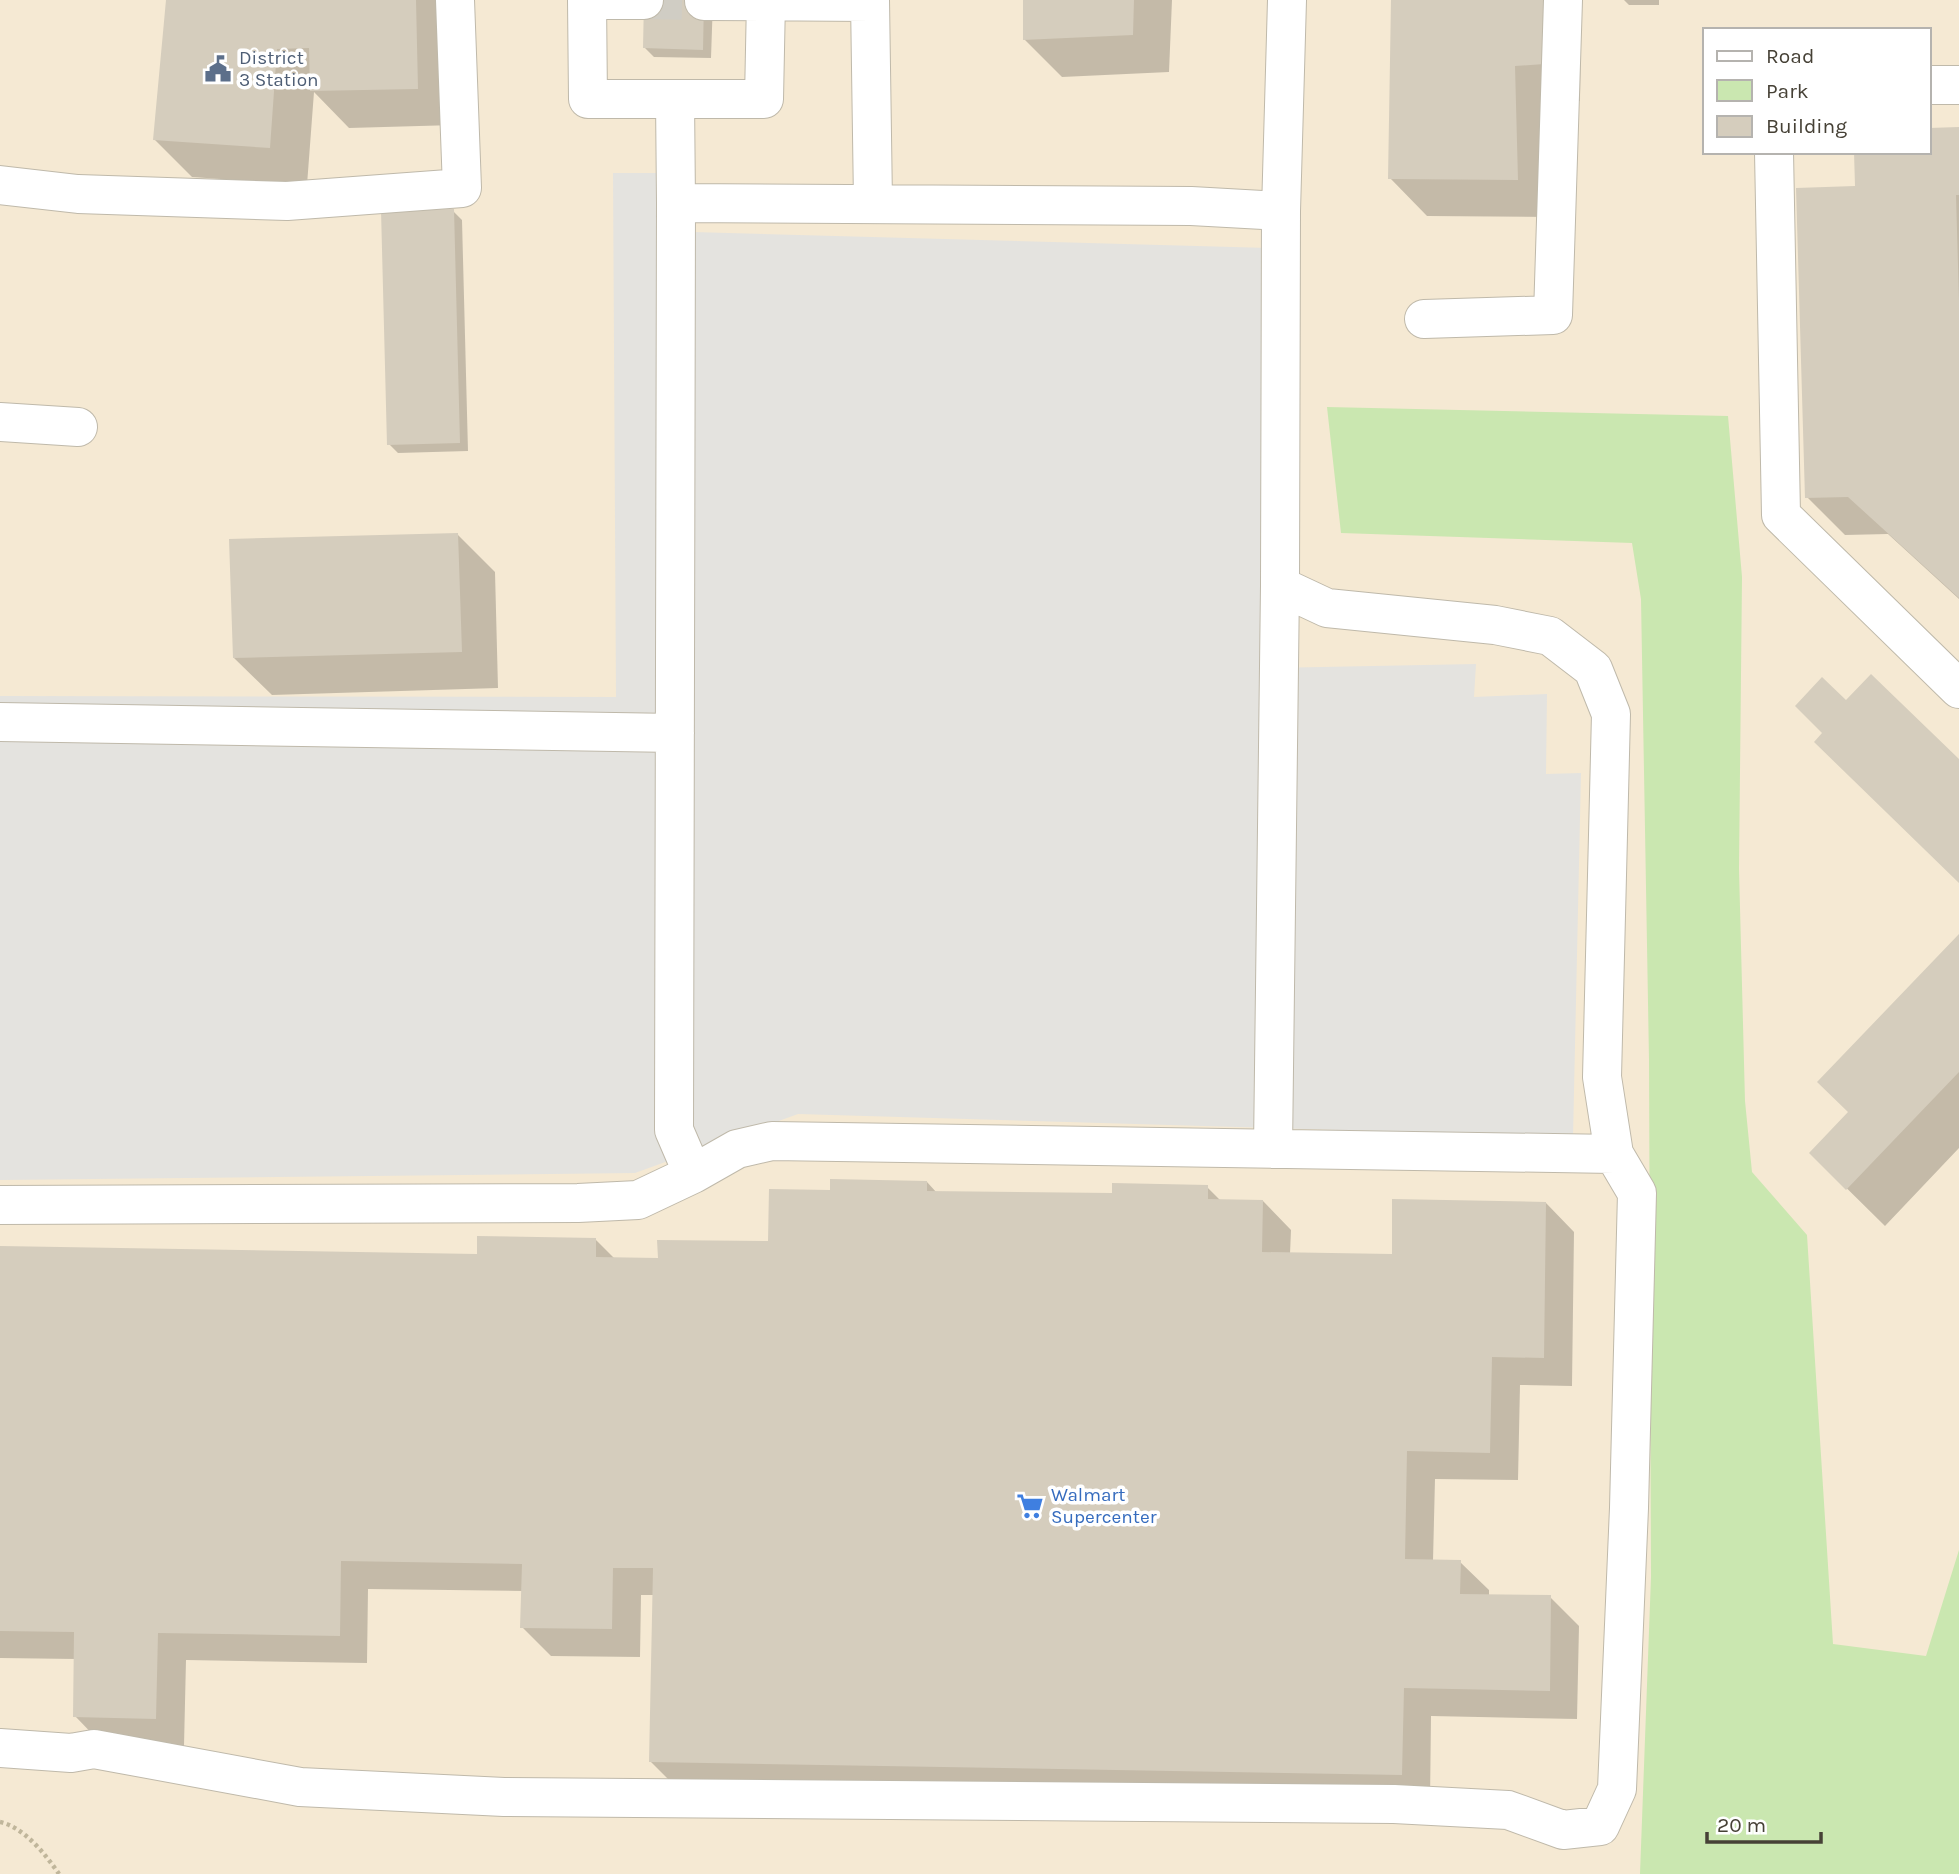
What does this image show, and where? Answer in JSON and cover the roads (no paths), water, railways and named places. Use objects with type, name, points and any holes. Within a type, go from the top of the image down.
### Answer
[{"type":"lane","points":[[0,185],[78,194],[287,201],[462,188],[455,0]]},
{"type":"lane","points":[[587,0],[589,99],[764,99],[766,1]]},
{"type":"lane","points":[[608,0],[644,0]]},
{"type":"lane","points":[[1273,1149],[1280,586],[1281,211],[1287,0]]},
{"type":"lane","points":[[1424,319],[1553,315],[1563,0]]},
{"type":"lane","points":[[704,1],[870,1],[873,202]]},
{"type":"lane","points":[[1931,85],[1959,85]]},
{"type":"lane","points":[[675,99],[674,1130],[693,1174]]},
{"type":"lane","points":[[1774,154],[1781,515],[1959,689]]},
{"type":"lane","points":[[676,202],[1191,206],[1281,211]]},
{"type":"lane","points":[[0,422],[78,427]]},
{"type":"lane","points":[[0,1748],[71,1753],[94,1749],[300,1787],[504,1797],[1394,1804],[1508,1810],[1563,1830],[1600,1826],[1617,1789],[1629,1507],[1636,1207],[1636,1193],[1614,1154],[1602,1077],[1611,714],[1593,669],[1550,636],[1495,625],[1327,608],[1280,586]]},
{"type":"lane","points":[[0,722],[675,733]]},
{"type":"lane","points":[[0,1205],[578,1203],[638,1200],[737,1149],[772,1141],[1614,1154]]},
{"type":"tunnel","points":[[644,0],[704,1]]},
{"type":"place","name":"District 3 Station","points":[[218,69]]},
{"type":"place","name":"Walmart Supercenter","points":[[1030,1506]]}]
